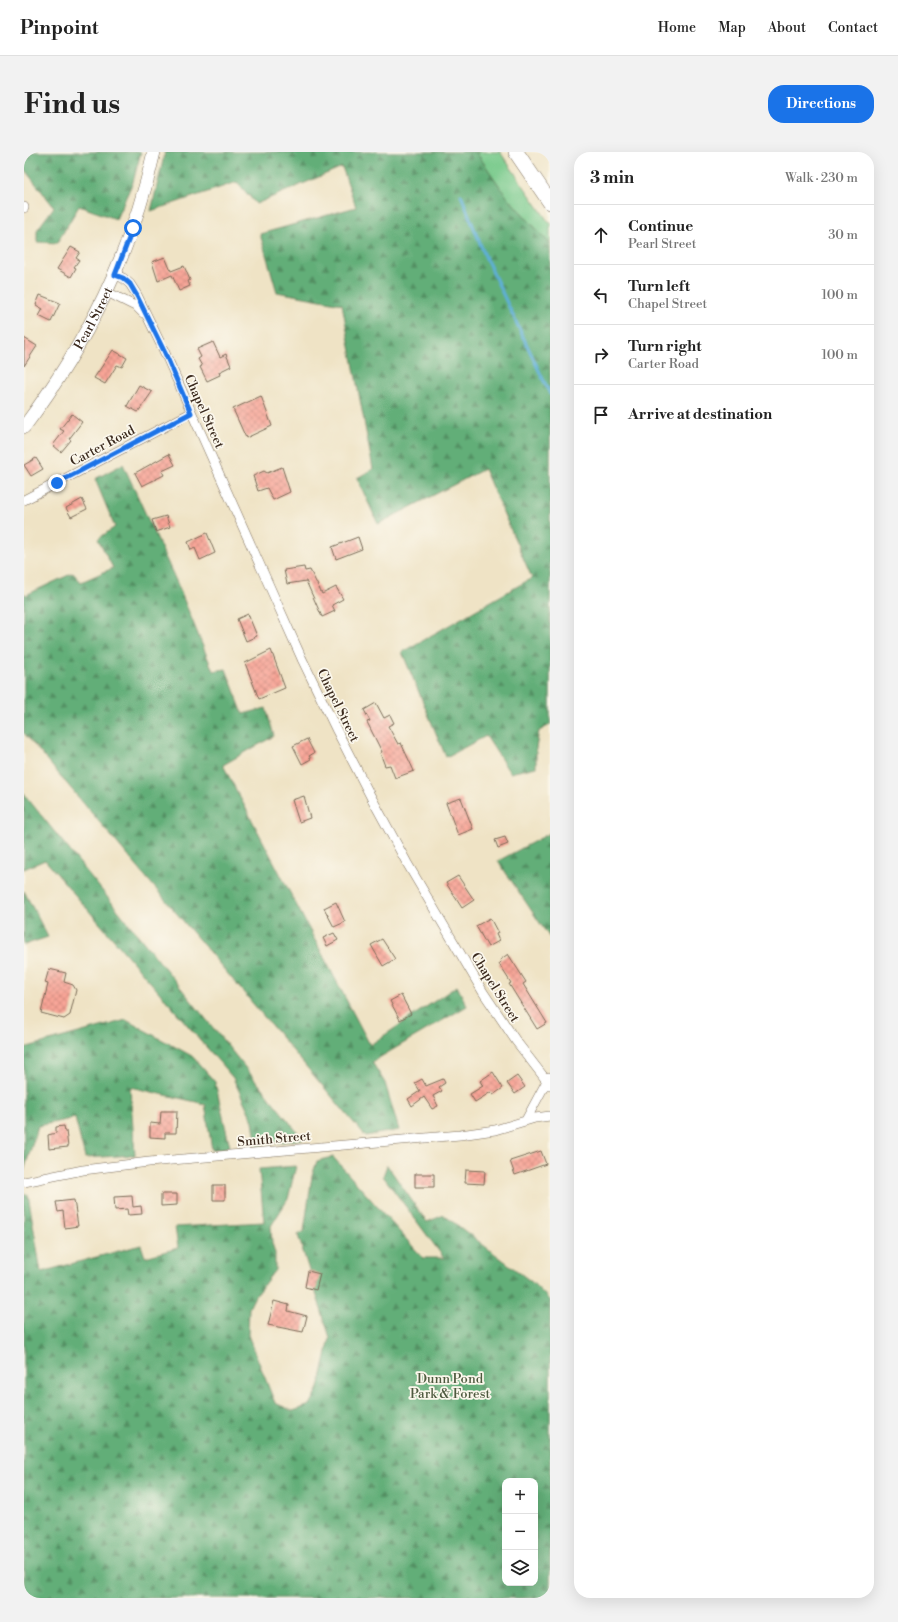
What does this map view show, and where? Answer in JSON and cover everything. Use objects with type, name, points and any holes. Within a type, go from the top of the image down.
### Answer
[{"type":"highway","points":[[516,152],[550,202]]},
{"type":"main road","name":"Pearl Street","points":[[24,427],[72,357],[88,330],[107,292],[115,275],[139,209],[154,152]]},
{"type":"street","name":"Chapel Street","points":[[115,275],[123,278],[130,284],[165,353],[302,659],[371,797],[422,890],[483,992],[511,1035],[549,1081]]},
{"type":"street","name":"Chapel Street","points":[[107,292],[137,307],[146,315]]},
{"type":"street","name":"Carter Road","points":[[24,500],[191,413]]},
{"type":"street","points":[[526,1120],[549,1081]]},
{"type":"street","name":"Smith Street","points":[[24,1182],[83,1170],[149,1162],[460,1135],[495,1130],[526,1120],[550,1116]]},
{"type":"green space","points":[[24,152],[141,152],[133,182],[116,219],[79,206],[57,243],[37,242],[37,230],[54,207],[24,169]]},
{"type":"green space","points":[[165,152],[476,152],[507,197],[550,244],[550,725],[539,731],[536,748],[536,767],[510,773],[486,736],[446,757],[402,652],[532,578],[484,469],[378,524],[357,478],[373,469],[342,304],[277,292],[260,234],[356,207],[342,167],[256,204],[237,182],[151,211]]},
{"type":"green space","points":[[476,152],[500,152],[550,224],[550,244],[507,197]]},
{"type":"green space","points":[[123,464],[177,583],[213,671],[226,669],[243,714],[266,708],[274,736],[223,765],[370,1045],[457,986],[467,1006],[372,1062],[385,1083],[399,1130],[365,1136],[24,733],[24,593],[26,595],[73,573],[81,582],[113,568],[98,539],[115,527],[95,479]]},
{"type":"green space","points":[[24,794],[303,1139],[257,1146],[253,1121],[233,1078],[45,860],[24,869]]},
{"type":"green space","points":[[550,833],[550,938],[498,861]]},
{"type":"green space","points":[[24,891],[48,937],[24,945]]},
{"type":"green space","points":[[126,1020],[192,1056],[215,1082],[230,1147],[212,1150],[205,1104],[130,1087],[135,1155],[85,1158],[75,1118],[38,1126],[24,1171],[24,1048]]},
{"type":"green space","name":"Dunn Pond Park & Forest","points":[[333,1157],[423,1258],[444,1258],[383,1176],[387,1165],[427,1222],[444,1215],[533,1283],[550,1300],[550,1598],[24,1598],[24,1195],[28,1194],[41,1272],[141,1245],[145,1257],[178,1248],[175,1227],[264,1222],[259,1169],[296,1166],[288,1199],[271,1226],[272,1243],[275,1253],[275,1270],[255,1296],[249,1308],[248,1335],[275,1403],[293,1411],[310,1405],[319,1388],[330,1338],[298,1235],[304,1231],[312,1176],[317,1161]]},
{"type":"building","points":[[71,247],[80,252],[76,258],[79,260],[74,267],[76,268],[71,277],[57,269]]},
{"type":"building","points":[[165,257],[171,271],[184,266],[190,280],[188,281],[190,286],[179,291],[172,275],[158,281],[152,262]]},
{"type":"building","points":[[40,295],[60,303],[51,322],[39,316],[43,309],[36,305]]},
{"type":"building","points":[[24,338],[37,346],[24,366]]},
{"type":"building","points":[[213,342],[220,357],[226,354],[231,366],[219,372],[220,375],[207,381],[200,367],[202,366],[198,359],[201,357],[197,349]]},
{"type":"building","points":[[113,350],[127,358],[122,367],[117,365],[105,384],[94,378]]},
{"type":"building","points":[[139,385],[152,392],[138,412],[127,406]]},
{"type":"building","points":[[261,396],[272,426],[246,438],[233,409]]},
{"type":"building","points":[[72,414],[82,422],[69,439],[71,440],[61,452],[53,445],[64,431],[60,429]]},
{"type":"building","points":[[169,454],[175,465],[162,471],[164,475],[142,486],[135,473]]},
{"type":"building","points":[[36,458],[43,469],[31,476],[24,465]]},
{"type":"building","points":[[282,467],[290,492],[273,500],[267,488],[258,491],[253,476],[264,471],[267,473]]},
{"type":"building","points":[[82,499],[87,509],[71,517],[66,508]]},
{"type":"building","points":[[166,516],[170,527],[156,532],[152,520]]},
{"type":"building","points":[[207,533],[215,553],[200,560],[195,548],[191,550],[188,542]]},
{"type":"building","points":[[358,537],[362,549],[336,559],[332,547]]},
{"type":"building","points":[[304,567],[305,571],[310,570],[322,594],[336,587],[343,599],[332,605],[335,611],[322,617],[306,581],[287,584],[284,570]]},
{"type":"building","points":[[248,614],[257,636],[246,641],[237,619]]},
{"type":"building","points":[[271,650],[285,688],[259,699],[245,663]]},
{"type":"building","points":[[376,703],[384,718],[390,715],[394,723],[388,726],[398,744],[401,743],[414,771],[395,778],[390,765],[385,766],[380,753],[382,752],[367,722],[370,721],[364,710]]},
{"type":"building","points":[[307,739],[314,753],[309,756],[311,759],[302,764],[293,746]]},
{"type":"building","points":[[304,796],[310,818],[299,822],[292,800]]},
{"type":"building","points":[[461,798],[473,829],[458,835],[446,803]]},
{"type":"building","points":[[505,837],[508,844],[498,848],[495,840]]},
{"type":"building","points":[[458,876],[474,900],[462,908],[446,883]]},
{"type":"building","points":[[336,902],[345,922],[334,927],[324,908]]},
{"type":"building","points":[[490,918],[498,933],[496,934],[499,941],[488,947],[476,926]]},
{"type":"building","points":[[334,933],[338,940],[327,946],[323,938]]},
{"type":"building","points":[[382,939],[395,959],[383,966],[371,945]]},
{"type":"building","points":[[508,954],[526,982],[523,984],[547,1023],[537,1029],[509,984],[511,983],[499,964],[501,962],[500,960]]},
{"type":"building","points":[[49,969],[66,973],[64,982],[73,985],[76,990],[70,1015],[64,1019],[41,1013],[48,984],[45,983]]},
{"type":"building","points":[[401,995],[411,1014],[400,1020],[390,1001]]},
{"type":"building","points":[[493,1072],[503,1088],[493,1095],[491,1092],[475,1102],[470,1094],[483,1086],[480,1081]]},
{"type":"building","points":[[517,1076],[525,1087],[515,1094],[507,1083]]},
{"type":"building","points":[[422,1079],[426,1086],[443,1079],[445,1083],[439,1087],[442,1091],[433,1096],[438,1106],[432,1109],[424,1097],[412,1106],[408,1099],[420,1091],[415,1083]]},
{"type":"building","points":[[161,1111],[177,1111],[176,1133],[165,1133],[165,1138],[150,1137],[150,1123],[160,1124]]},
{"type":"building","points":[[64,1126],[68,1147],[49,1149],[48,1135],[56,1133],[56,1127]]},
{"type":"building","points":[[541,1151],[546,1164],[515,1175],[510,1161]]},
{"type":"building","points":[[466,1170],[485,1171],[484,1184],[465,1183]]},
{"type":"building","points":[[415,1174],[434,1174],[434,1187],[415,1187]]},
{"type":"building","points":[[213,1185],[225,1185],[225,1200],[213,1200]]},
{"type":"building","points":[[161,1194],[177,1194],[177,1205],[161,1206]]},
{"type":"building","points":[[132,1196],[133,1207],[141,1206],[142,1214],[128,1215],[127,1209],[115,1210],[114,1197]]},
{"type":"building","points":[[74,1200],[78,1226],[65,1228],[63,1211],[58,1212],[56,1202]]},
{"type":"building","points":[[308,1271],[320,1274],[316,1290],[305,1287]]},
{"type":"building","points":[[274,1301],[289,1305],[288,1311],[307,1316],[303,1332],[268,1325]]},
{"type":"waterway","points":[[461,195],[485,256],[550,394]]},
{"type":"route","points":[[57,483],[191,413],[165,353],[137,296],[130,284],[123,278],[115,275],[133,228]]}]
